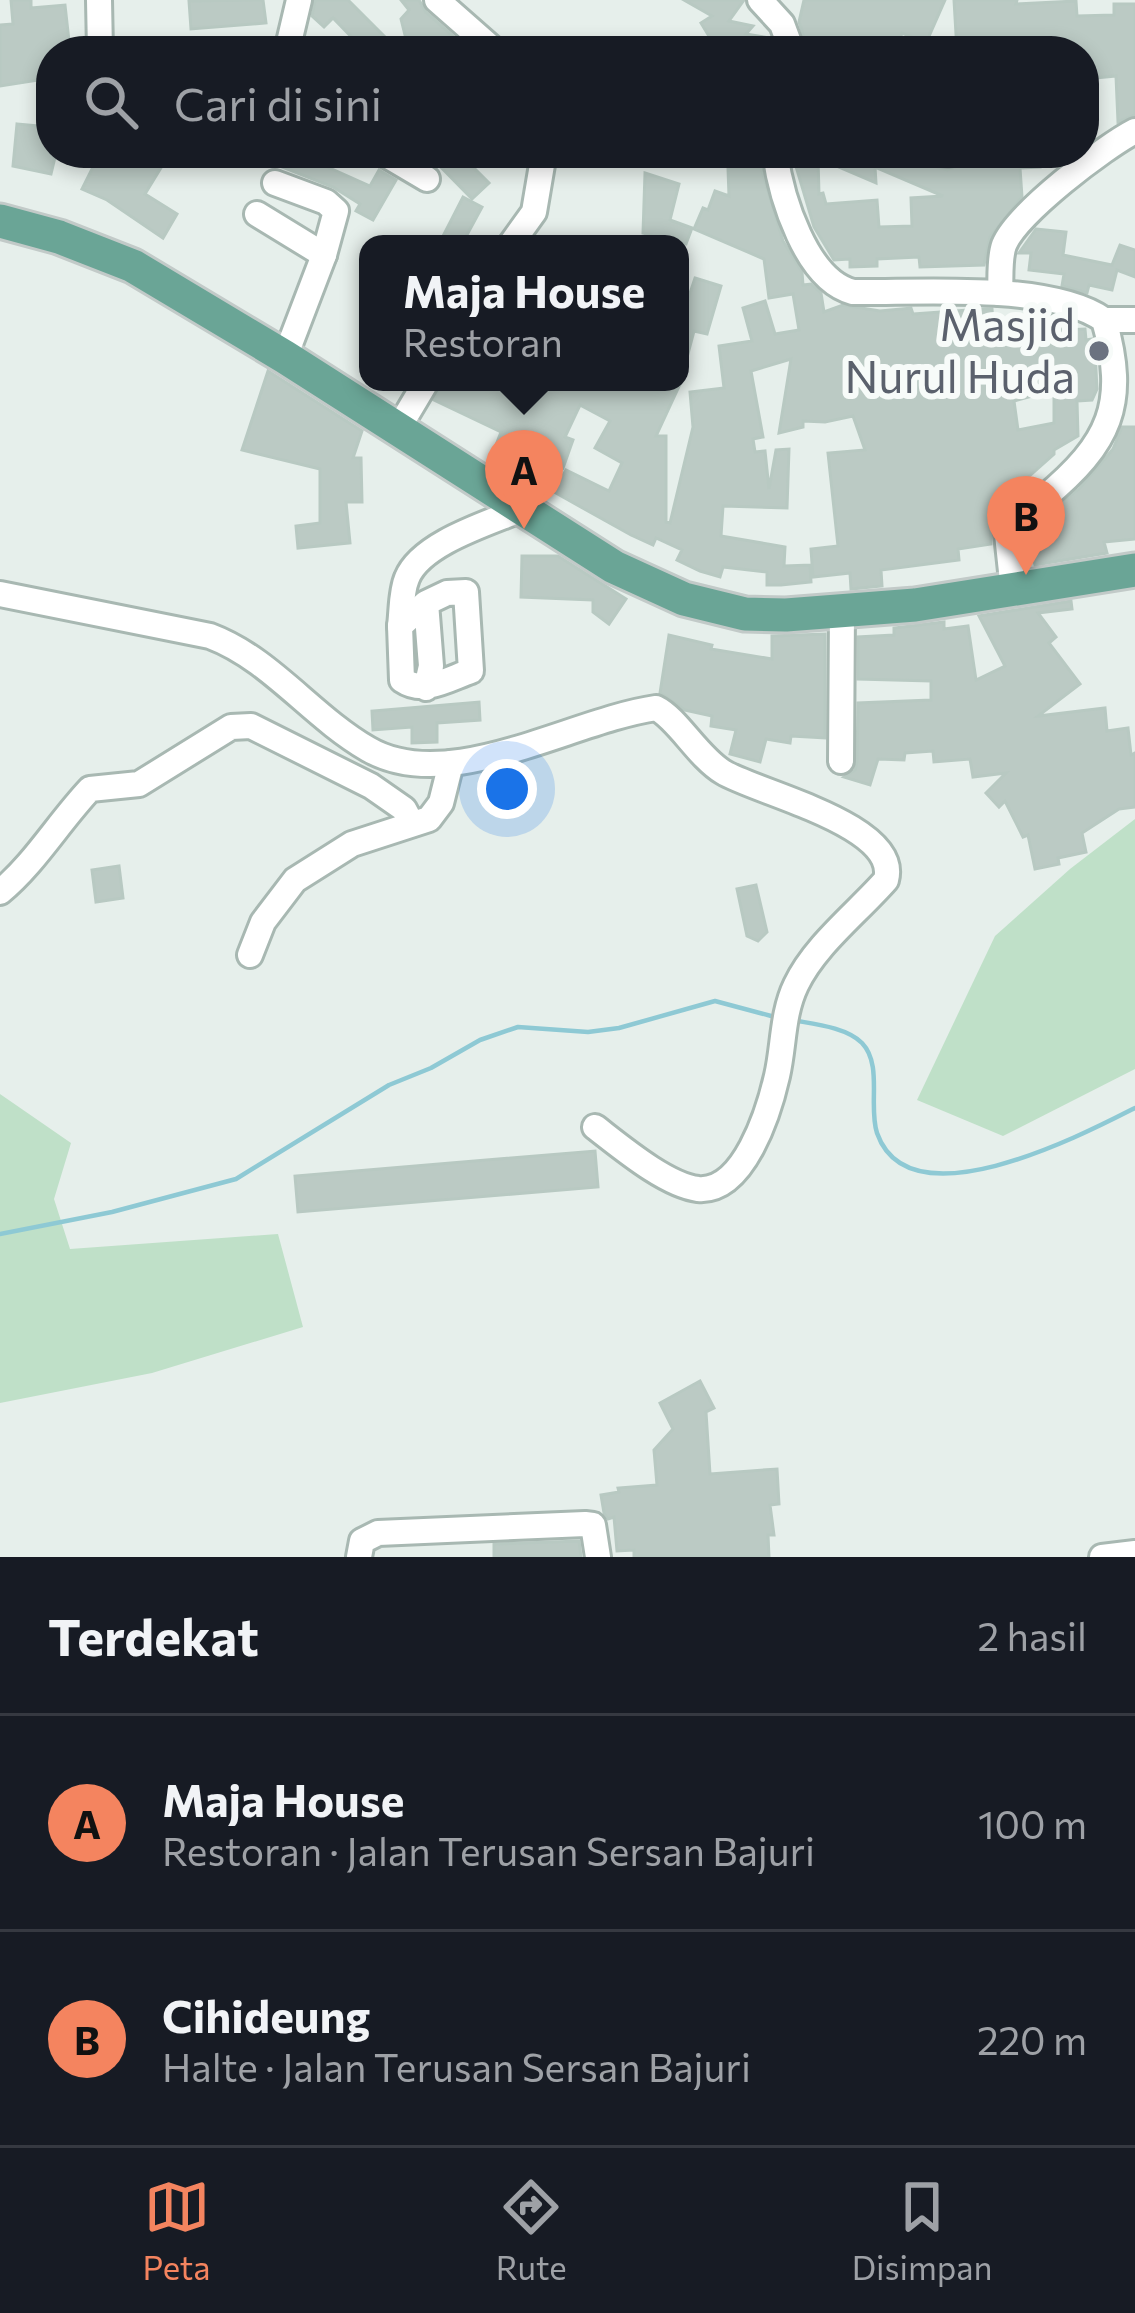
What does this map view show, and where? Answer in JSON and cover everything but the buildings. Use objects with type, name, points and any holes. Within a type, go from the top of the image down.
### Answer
[{"type":"main road","points":[[0,220],[133,266],[614,567],[684,599],[745,614],[842,610],[915,605],[1135,570]]},
{"type":"street","points":[[99,0],[100,36]]},
{"type":"street","points":[[291,36],[299,0]]},
{"type":"street","points":[[436,0],[478,36]]},
{"type":"street","points":[[760,0],[786,36]]},
{"type":"street","points":[[1099,154],[1135,131]]},
{"type":"street","points":[[408,168],[427,179]]},
{"type":"street","points":[[517,235],[534,212],[541,168]]},
{"type":"street","points":[[778,168],[788,210],[809,253],[836,288],[1000,293],[1064,302],[1089,309],[1104,320],[1135,320]]},
{"type":"street","points":[[1000,293],[1003,250],[1012,233],[1043,199],[1081,168]]},
{"type":"street","points":[[275,182],[326,202],[336,211],[285,357]]},
{"type":"street","points":[[257,214],[324,255]]},
{"type":"street","points":[[1013,590],[1006,524],[1088,458],[1111,416],[1115,378],[1104,320]]},
{"type":"street","points":[[398,429],[421,391]]},
{"type":"street","points":[[400,626],[426,603],[447,593],[466,592],[471,670],[426,688],[402,680],[400,626],[406,581],[415,566],[456,537],[522,509]]},
{"type":"street","points":[[0,594],[236,646],[368,749],[415,764],[451,763],[656,708],[723,772],[816,808],[865,838],[885,860],[886,880],[814,957],[796,985],[786,1015],[777,1076],[761,1126],[740,1169],[722,1185],[702,1190],[638,1159],[596,1127]]},
{"type":"street","points":[[426,603],[431,666],[426,688]]},
{"type":"street","points":[[842,610],[842,761]]},
{"type":"street","points":[[0,892],[28,867],[57,823],[90,789],[139,784],[231,728],[264,730],[371,786],[404,809],[412,824]]},
{"type":"street","points":[[250,956],[263,922],[295,880],[352,844],[429,819],[436,812],[451,763]]},
{"type":"street","points":[[359,1557],[362,1540],[378,1533],[585,1523],[593,1525],[598,1557]]},
{"type":"street","points":[[1102,1557],[1135,1552]]},
{"type":"green space","points":[[1135,819],[1135,1069],[1003,1136],[917,1100],[995,936]]},
{"type":"green space","points":[[0,1094],[71,1143],[54,1199],[70,1249],[278,1234],[303,1327],[152,1373],[0,1403]]},
{"type":"waterway","points":[[0,1234],[112,1212],[236,1179],[389,1085],[480,1040],[518,1027],[588,1032],[619,1028],[715,1001],[775,1017]]},
{"type":"waterway","points":[[792,1020],[838,1030],[862,1043],[874,1074],[877,1133],[895,1159],[923,1172],[959,1173],[998,1165],[1039,1152],[1135,1108]]},
{"type":"place","name":"Masjid Nurul Huda","points":[[1099,351]]},
{"type":"place","name":"Maja House","points":[[524,529]]},
{"type":"place","name":"Cihideung","points":[[1026,575]]}]
